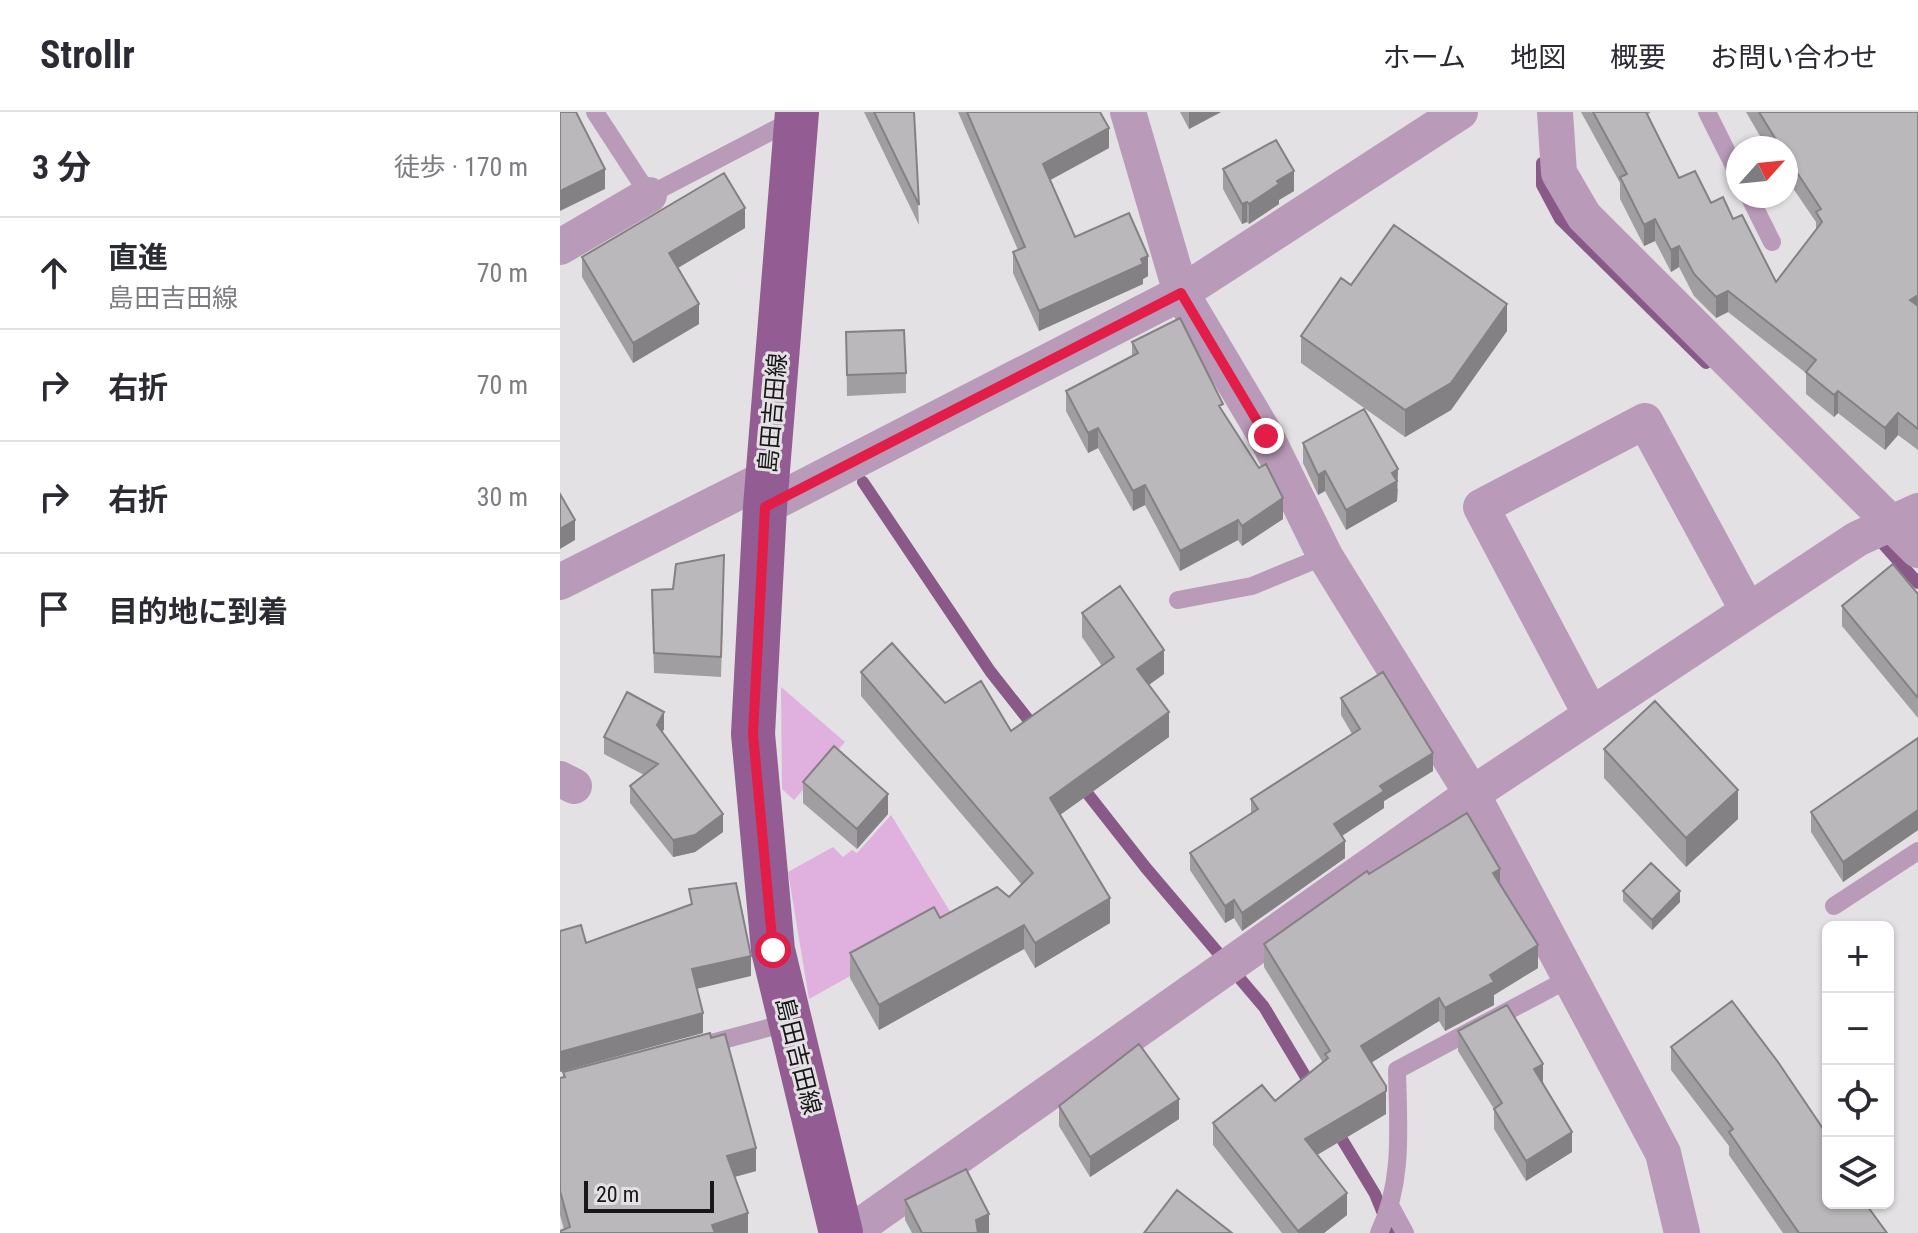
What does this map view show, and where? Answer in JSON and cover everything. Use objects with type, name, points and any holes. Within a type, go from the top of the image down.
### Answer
[{"type":"main road","name":"島田吉田線","points":[[801,114],[767,492],[753,734],[773,950],[841,1233]]},
{"type":"street","points":[[1128,112],[1181,293],[1266,436],[1325,556],[1472,794],[1663,1153],[1682,1233]]},
{"type":"street","points":[[560,582],[767,492],[1181,293],[1460,112]]},
{"type":"street","points":[[1555,112],[1559,173],[1584,216],[1905,517],[1918,550]]},
{"type":"street","points":[[560,247],[649,195]]},
{"type":"street","points":[[1591,715],[1481,507],[1645,421],[1748,611]]},
{"type":"street","points":[[850,1233],[1472,794],[1857,539],[1905,517]]},
{"type":"lane","points":[[595,112],[649,195],[801,114]]},
{"type":"lane","points":[[1707,112],[1726,150]]},
{"type":"lane","points":[[1755,208],[1772,242]]},
{"type":"lane","points":[[1178,600],[1252,586],[1325,556]]},
{"type":"lane","points":[[1834,906],[1918,851]]},
{"type":"lane","points":[[1379,1233],[1391,1207],[1398,1164],[1397,1070],[1570,978]]},
{"type":"lane","points":[[683,1051],[790,1022]]},
{"type":"lane","points":[[1391,1207],[1405,1233]]},
{"type":"shaded area","points":[[781,687],[845,742],[794,800],[782,789]]},
{"type":"shaded area","points":[[891,815],[954,918],[809,999],[788,872],[833,847],[843,857],[852,850],[857,853]]},
{"type":"building","points":[[560,112],[576,112],[605,169],[560,191]]},
{"type":"building","points":[[874,112],[914,112],[919,205]]},
{"type":"building","points":[[967,112],[1100,112],[1109,128],[1043,164],[1075,237],[1129,213],[1148,256],[1141,259],[1143,264],[1039,311],[1013,252],[1025,247]]},
{"type":"building","points":[[1593,112],[1646,112],[1679,178],[1695,171],[1711,203],[1723,197],[1733,219],[1742,215],[1776,282],[1822,222],[1816,212],[1821,209],[1798,174],[1798,136],[1774,136],[1759,112],[1918,112],[1918,295],[1910,300],[1918,306],[1918,429],[1898,413],[1885,428],[1838,391],[1834,395],[1806,372],[1816,360],[1728,291],[1716,297],[1694,274],[1679,246],[1671,250],[1655,219],[1644,225],[1620,177],[1627,174]]},
{"type":"building","points":[[1276,140],[1294,171],[1249,204],[1242,204],[1223,169]]},
{"type":"building","points":[[724,173],[745,208],[669,253],[699,304],[633,343],[582,257]]},
{"type":"building","points":[[1394,225],[1507,304],[1451,383],[1405,410],[1301,336],[1341,278],[1351,285]]},
{"type":"building","points":[[1180,318],[1223,404],[1219,406],[1259,468],[1266,464],[1283,498],[1242,526],[1238,520],[1180,551],[1145,485],[1133,491],[1098,428],[1088,433],[1066,391],[1138,353],[1132,342]]},
{"type":"building","points":[[904,330],[906,373],[847,375],[846,332]]},
{"type":"building","points":[[1364,409],[1398,469],[1392,473],[1397,481],[1346,510],[1325,471],[1318,475],[1303,443]]},
{"type":"building","points":[[560,494],[575,520],[560,529]]},
{"type":"building","points":[[724,555],[721,657],[654,653],[652,590],[673,589],[676,564]]},
{"type":"building","points":[[1893,564],[1918,594],[1918,698],[1842,606]]},
{"type":"building","points":[[1120,586],[1164,650],[1137,669],[1169,712],[1050,798],[1110,898],[1035,943],[1024,925],[879,1005],[850,953],[934,907],[940,918],[997,887],[1009,897],[1033,873],[861,672],[892,643],[945,703],[981,681],[1011,731],[1114,657],[1082,613]]},
{"type":"building","points":[[1383,672],[1433,753],[1380,786],[1384,791],[1334,824],[1345,841],[1242,913],[1234,900],[1225,906],[1190,853],[1258,809],[1251,799],[1360,729],[1341,698]]},
{"type":"building","points":[[627,692],[664,712],[657,725],[723,814],[695,835],[673,840],[630,786],[658,764],[604,737]]},
{"type":"building","points":[[1655,701],[1738,790],[1686,838],[1604,749]]},
{"type":"building","points":[[1918,738],[1918,810],[1843,862],[1811,812]]},
{"type":"building","points":[[834,746],[888,794],[857,829],[803,782]]},
{"type":"building","points":[[1467,813],[1500,869],[1493,873],[1538,945],[1490,975],[1494,982],[1445,1008],[1439,998],[1361,1046],[1386,1086],[1386,1091],[1305,1139],[1347,1193],[1298,1231],[1213,1123],[1262,1085],[1275,1101],[1328,1058],[1325,1054],[1330,1051],[1264,944],[1367,871],[1369,874]]},
{"type":"building","points":[[1651,863],[1680,891],[1652,920],[1623,891]]},
{"type":"building","points":[[736,883],[751,956],[692,969],[703,1013],[560,1052],[560,931],[581,925],[586,943],[692,904],[689,889]]},
{"type":"building","points":[[1732,1001],[1822,1127],[1822,1209],[1869,1209],[1887,1233],[1799,1233],[1729,1132],[1733,1129],[1671,1047]]},
{"type":"building","points":[[1507,1005],[1543,1064],[1534,1069],[1572,1132],[1526,1161],[1494,1109],[1502,1103],[1458,1031]]},
{"type":"building","points":[[710,1033],[711,1038],[725,1034],[756,1148],[727,1156],[748,1213],[712,1225],[715,1233],[560,1233],[570,1227],[560,1191],[560,1078],[565,1077],[563,1072]]},
{"type":"building","points":[[1139,1044],[1179,1099],[1090,1157],[1059,1106]]},
{"type":"building","points":[[966,1169],[989,1214],[976,1220],[978,1233],[922,1233],[905,1200]]},
{"type":"building","points":[[1177,1190],[1232,1233],[1144,1233]]},
{"type":"waterway","points":[[1542,163],[1542,185],[1560,219],[1706,363]]},
{"type":"waterway","points":[[863,482],[990,671],[1038,732]]},
{"type":"waterway","points":[[1876,536],[1918,583]]},
{"type":"waterway","points":[[1080,784],[1146,868],[1264,1007],[1313,1089]]},
{"type":"waterway","points":[[1334,1126],[1375,1194],[1391,1233]]},
{"type":"route","points":[[773,950],[753,734],[765,507],[1181,293],[1266,436]]}]
